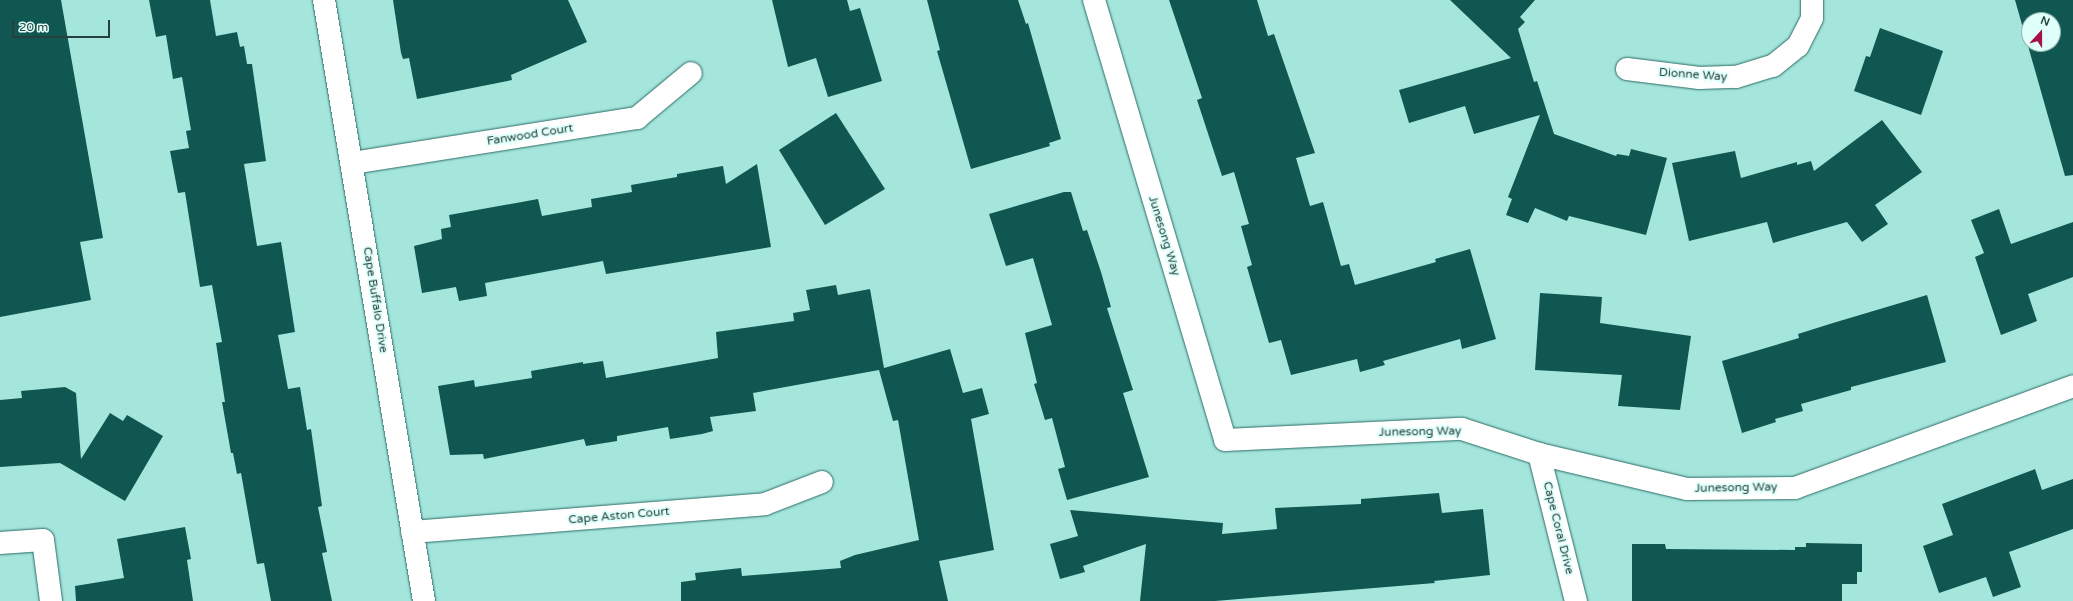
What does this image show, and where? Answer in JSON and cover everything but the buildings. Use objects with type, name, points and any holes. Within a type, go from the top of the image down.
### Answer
[{"type":"street","name":"Cape Buffalo Drive","points":[[324,0],[353,163],[424,601]]},
{"type":"street","name":"Junesong Way","points":[[1094,0],[1225,440],[1462,429],[1539,454],[1687,489],[1795,488],[2073,386]]},
{"type":"street","name":"Dionne Way","points":[[1627,69],[1699,78],[1736,77],[1773,66],[1798,46],[1812,18],[1812,0]]},
{"type":"street","name":"Fanwood Court","points":[[353,163],[637,118],[691,72]]},
{"type":"street","name":"Cape Coral Drive","points":[[1539,454],[1576,601]]},
{"type":"street","name":"Cape Aston Court","points":[[412,532],[765,504],[822,482]]},
{"type":"street","points":[[0,544],[42,540],[51,601]]}]
